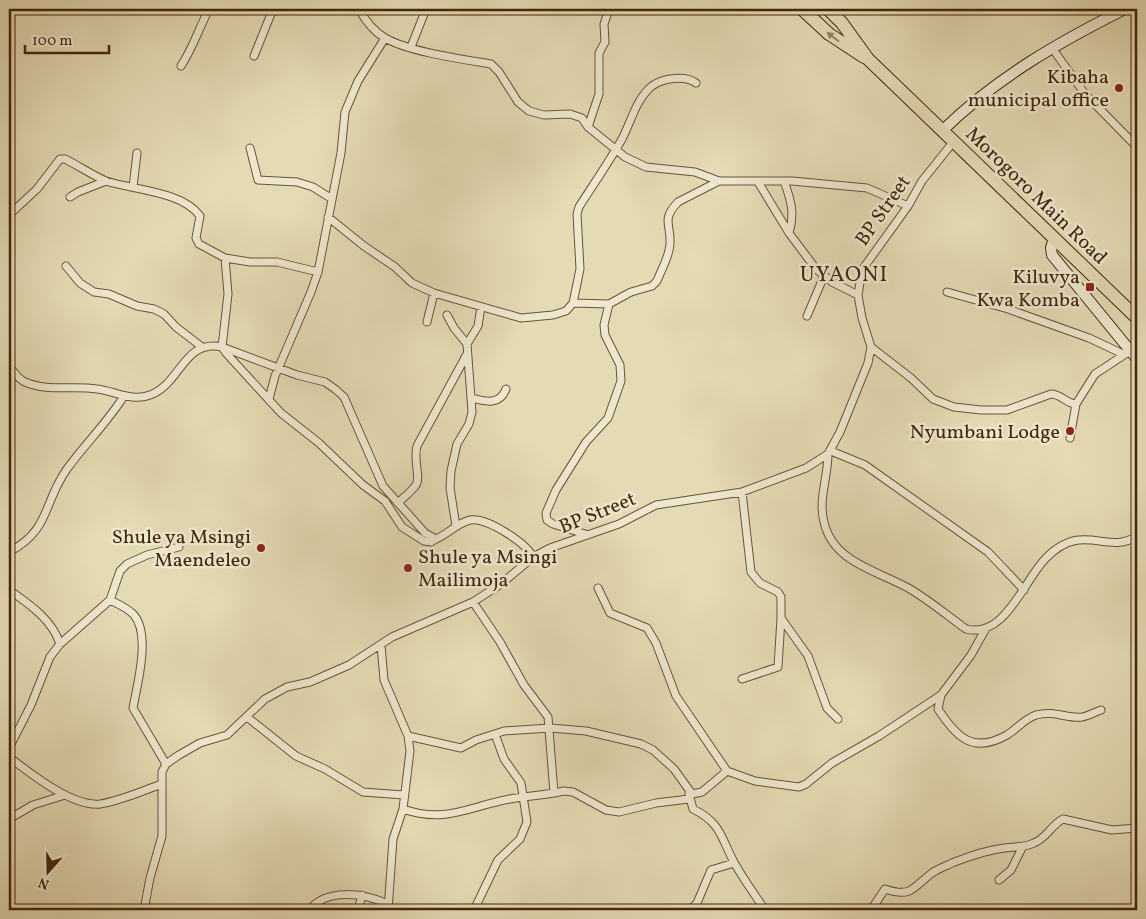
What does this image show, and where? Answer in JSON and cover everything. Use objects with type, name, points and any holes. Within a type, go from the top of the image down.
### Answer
[{"type":"highway","name":"Morogoro Main Road","points":[[802,9],[829,34],[868,59]]},
{"type":"highway","name":"Morogoro Main Road","points":[[828,9],[842,23],[868,59],[1137,318]]},
{"type":"street","points":[[181,66],[191,51],[199,27],[209,9]]},
{"type":"street","points":[[254,56],[273,9]]},
{"type":"street","points":[[359,9],[370,25],[385,38],[411,47],[491,64],[499,72],[518,102],[530,111],[544,116],[570,114],[582,118],[588,127],[614,150],[625,158],[646,167],[695,172],[718,181],[784,181],[867,188],[908,206]]},
{"type":"street","points":[[411,47],[426,9]]},
{"type":"street","points":[[588,127],[599,94],[599,53],[605,42],[604,24],[609,9]]},
{"type":"street","points":[[943,130],[969,105],[1052,48],[1125,9]]},
{"type":"street","points":[[268,399],[278,368],[318,272],[341,153],[345,112],[358,81],[385,38]]},
{"type":"street","points":[[1052,48],[1085,94],[1137,147]]},
{"type":"street","points":[[328,216],[364,246],[395,267],[412,283],[434,293],[521,318],[553,315],[566,311],[573,304],[580,269],[577,214],[636,108],[653,86],[676,78],[685,78],[696,82]]},
{"type":"street","name":"BP Street","points":[[871,347],[862,318],[858,295],[862,270],[867,260],[908,206],[922,182],[954,141]]},
{"type":"street","points":[[250,148],[258,180],[297,182],[313,186],[332,199]]},
{"type":"street","points":[[134,187],[137,153]]},
{"type":"street","points":[[9,215],[37,189],[60,159],[70,162],[106,181],[163,195],[195,210],[200,216],[196,238],[199,244],[226,258],[250,262],[277,262],[318,272]]},
{"type":"street","points":[[70,197],[106,181]]},
{"type":"street","points":[[573,304],[609,304],[631,292],[652,286],[656,281],[671,242],[666,222],[673,208],[678,202],[718,181]]},
{"type":"street","points":[[784,181],[792,204],[794,218],[789,233]]},
{"type":"street","points":[[758,182],[789,233],[812,264],[832,282],[858,295]]},
{"type":"street","points":[[1054,238],[1051,248],[1052,255],[1126,352]]},
{"type":"street","points":[[226,258],[228,294],[222,347],[281,413],[319,443],[363,485],[385,501],[402,527],[424,541],[431,542],[446,535],[456,526],[470,520],[489,524],[513,537],[533,557]]},
{"type":"street","points":[[66,266],[80,283],[94,292],[109,294],[137,306],[154,309],[164,314],[176,328],[202,347]]},
{"type":"street","points":[[807,316],[824,276]]},
{"type":"street","points":[[947,292],[1008,309],[1126,352],[1137,359]]},
{"type":"street","points":[[428,322],[434,293]]},
{"type":"street","points":[[588,535],[553,524],[547,520],[546,513],[556,490],[586,442],[608,418],[621,381],[620,365],[604,335],[604,325],[609,304]]},
{"type":"street","points":[[456,526],[450,488],[450,470],[457,444],[469,424],[472,398],[467,344],[478,326],[480,307]]},
{"type":"street","points":[[447,314],[454,328],[467,344]]},
{"type":"street","points":[[9,366],[22,381],[43,388],[98,389],[124,396],[148,396],[166,386],[185,360],[202,347],[210,344],[325,382],[344,397],[383,486],[424,533],[436,539]]},
{"type":"street","points":[[985,630],[974,632],[966,630],[912,590],[867,570],[838,549],[824,524],[821,508],[829,453],[868,363],[871,347],[911,378],[933,399],[954,407],[1007,410],[1051,394],[1056,394],[1072,404],[1076,404]]},
{"type":"street","points":[[1070,438],[1076,404],[1094,374],[1126,352]]},
{"type":"street","points":[[398,503],[419,480],[415,462],[417,446],[467,354]]},
{"type":"street","points":[[472,398],[484,402],[496,401],[504,395],[506,389]]},
{"type":"street","points":[[9,552],[21,546],[34,535],[46,517],[54,494],[67,469],[97,435],[124,396]]},
{"type":"street","points":[[829,453],[865,465],[947,522],[988,552],[1024,590]]},
{"type":"street","name":"BP Street","points":[[166,764],[200,743],[226,735],[265,699],[288,687],[310,682],[343,668],[405,631],[473,602],[508,579],[533,557],[550,548],[619,524],[656,505],[742,492],[806,468],[829,453]]},
{"type":"street","points":[[742,492],[751,572],[760,583],[778,592],[782,604],[778,666],[742,679]]},
{"type":"street","points":[[1101,710],[1082,717],[1060,713],[1034,716],[1007,735],[983,744],[969,742],[950,728],[938,709],[938,702],[941,695],[970,656],[985,630],[1011,608],[1045,558],[1064,542],[1083,539],[1117,542],[1130,541],[1137,536]]},
{"type":"street","points":[[9,748],[31,705],[50,657],[60,644],[110,600],[120,571],[127,564],[156,552],[180,547]]},
{"type":"street","points":[[598,588],[610,613],[642,624],[647,628],[656,643],[676,696],[727,771],[755,781],[799,787],[806,784],[832,764],[941,695]]},
{"type":"street","points":[[9,590],[39,612],[53,627],[60,644]]},
{"type":"street","points":[[110,600],[134,615],[138,622],[142,662],[133,708],[166,764],[162,772],[164,808],[162,836],[150,878],[144,910]]},
{"type":"street","points":[[473,602],[500,642],[524,685],[544,709],[550,728],[554,793]]},
{"type":"street","points":[[781,618],[808,656],[827,708],[838,720]]},
{"type":"street","points":[[309,910],[321,898],[362,895],[388,907],[393,839],[403,809],[410,751],[408,736],[384,680],[381,644]]},
{"type":"street","points":[[247,717],[296,756],[325,769],[363,792],[404,795]]},
{"type":"street","points":[[408,736],[461,748],[476,740],[495,734],[550,728],[586,731],[642,744],[653,750],[674,769],[690,798],[713,821],[722,834],[734,863],[765,910]]},
{"type":"street","points":[[486,910],[476,908],[498,860],[525,832],[527,822],[525,798],[521,784],[504,759],[495,734]]},
{"type":"street","points":[[9,757],[65,795],[86,802],[101,804],[162,784]]},
{"type":"street","points":[[403,809],[424,815],[463,813],[510,799],[573,792],[606,810],[619,812],[656,803],[679,802],[690,798],[702,792],[727,771]]},
{"type":"street","points":[[9,818],[33,805],[65,795]]},
{"type":"street","points":[[871,910],[885,889],[904,894],[916,888],[932,873],[955,862],[1004,848],[1022,848],[1046,837],[1056,823],[1063,819],[1112,830],[1137,828]]},
{"type":"street","points":[[999,880],[1011,870],[1022,848]]},
{"type":"street","points":[[690,910],[697,903],[711,870],[734,863]]},
{"type":"street","points":[[358,910],[362,895]]},
{"type":"place","name":"Kibaha municipal office","points":[[1119,88]]},
{"type":"place","name":"Kiluvya Kwa Komba","points":[[1090,287]]},
{"type":"place","name":"Nyumbani Lodge","points":[[1070,431]]},
{"type":"place","name":"Shule ya Msingi Maendeleo","points":[[261,548]]},
{"type":"place","name":"Shule ya Msingi Mailimoja","points":[[408,568]]},
{"type":"district","name":"UYAONI","points":[[844,273]]}]
